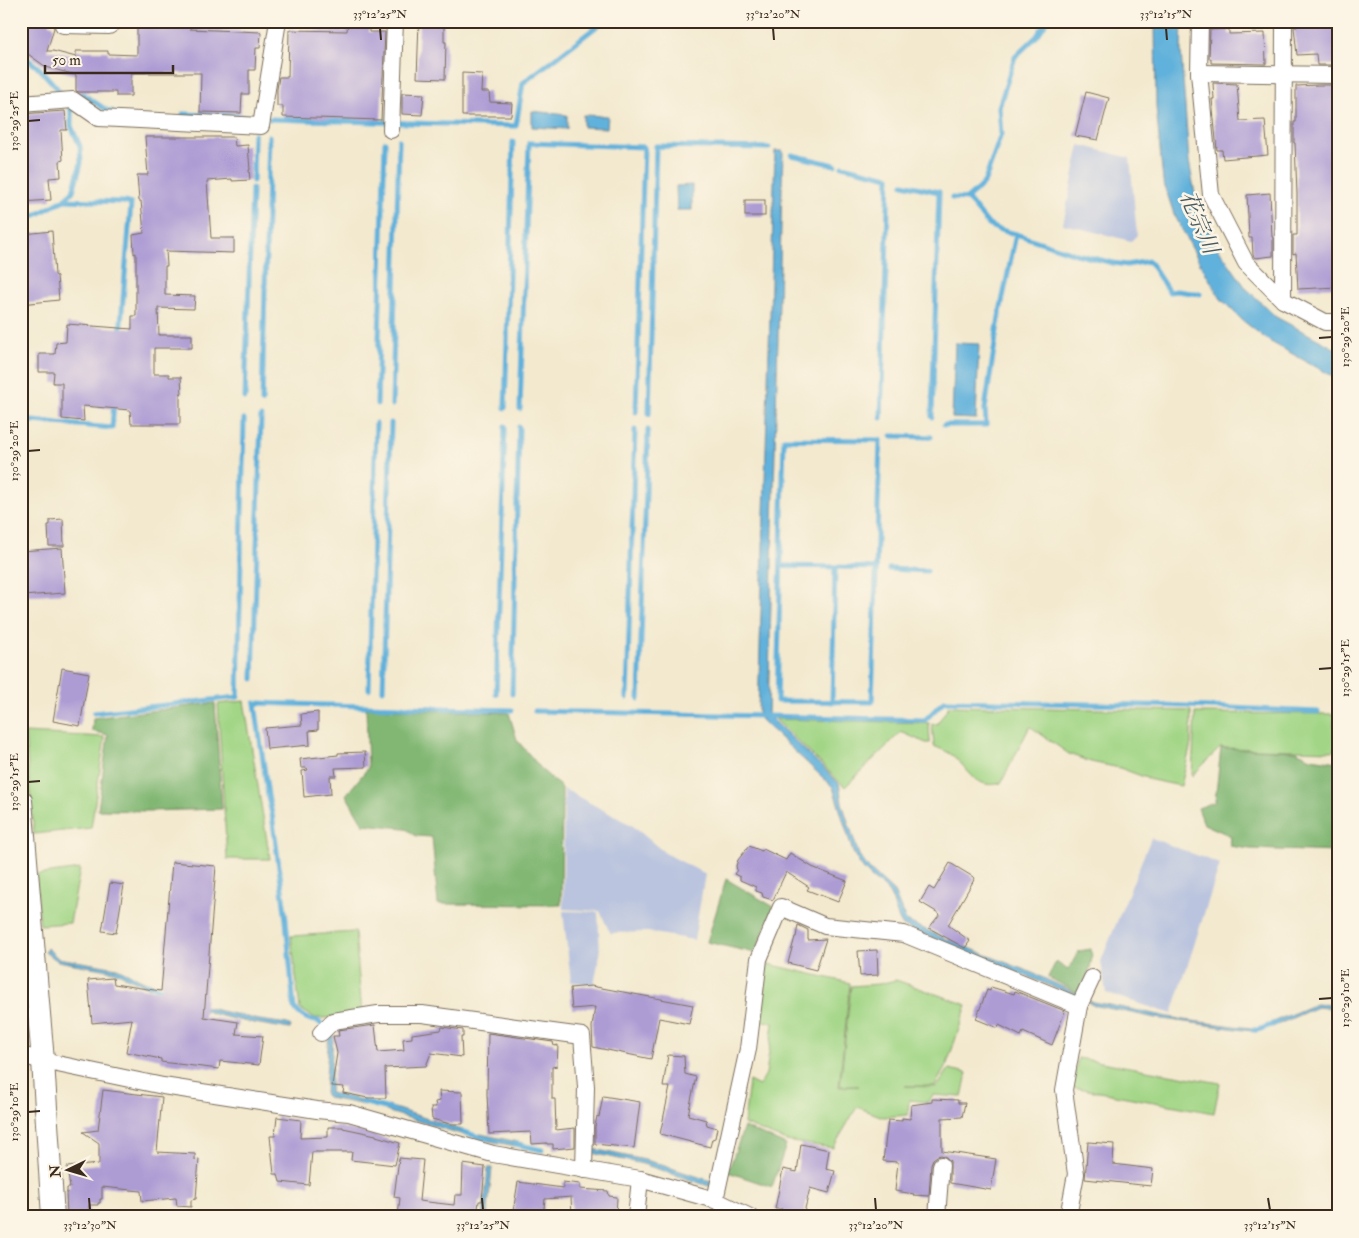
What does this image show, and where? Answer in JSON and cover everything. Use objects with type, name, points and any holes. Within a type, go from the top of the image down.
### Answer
[{"type":"main road","points":[[21,801],[43,1061],[53,1217]]},
{"type":"street","points":[[63,25],[109,26],[116,21]]},
{"type":"street","points":[[21,104],[73,100],[99,118],[261,126],[278,21]]},
{"type":"street","points":[[391,130],[395,21]]},
{"type":"street","points":[[1200,21],[1200,74],[1211,195],[1246,263],[1283,300],[1325,322],[1338,322]]},
{"type":"street","points":[[1283,300],[1284,21]]},
{"type":"street","points":[[1200,74],[1338,75]]},
{"type":"street","points":[[715,1200],[748,1049],[758,959],[781,907],[825,926],[904,934],[1079,1006]]},
{"type":"street","points":[[1068,1217],[1076,1174],[1064,1090],[1079,1006],[1092,978]]},
{"type":"street","points":[[321,1033],[333,1021],[378,1014],[422,1014],[582,1036],[586,1087],[584,1170]]},
{"type":"street","points":[[21,1054],[43,1061],[163,1086],[317,1110],[349,1113],[492,1154],[640,1179],[715,1200],[750,1217]]},
{"type":"street","points":[[937,1217],[941,1165]]},
{"type":"street","points":[[636,1217],[640,1179]]},
{"type":"shaded area","points":[[1080,145],[1130,158],[1137,235],[1131,241],[1063,224]]},
{"type":"shaded area","points":[[564,789],[633,826],[665,853],[705,874],[694,940],[648,932],[610,933],[600,911],[563,909]]},
{"type":"shaded area","points":[[1151,838],[1220,864],[1172,1014],[1106,993],[1101,961]]},
{"type":"shaded area","points":[[563,911],[598,912],[600,954],[594,984],[571,982]]},
{"type":"green space","points":[[244,701],[270,859],[227,859],[218,704]]},
{"type":"green space","points":[[215,703],[222,809],[98,810],[108,735],[92,731],[93,718]]},
{"type":"green space","points":[[949,706],[1191,711],[1191,744],[1181,786],[1152,780],[1120,768],[1091,762],[1069,754],[1031,727],[1001,783],[985,784],[978,781],[952,755],[934,746],[932,724],[937,724]]},
{"type":"green space","points":[[366,708],[509,713],[517,740],[543,771],[562,788],[561,905],[438,904],[432,837],[416,836],[405,828],[363,824],[346,795],[368,768]]},
{"type":"green space","points":[[1195,713],[1334,714],[1334,740],[1338,716],[1338,748],[1334,747],[1334,751],[1220,748],[1192,776]]},
{"type":"green space","points":[[775,719],[929,723],[930,743],[901,732],[845,787]]},
{"type":"green space","points":[[25,733],[105,737],[91,828],[34,834]]},
{"type":"green space","points":[[1221,748],[1296,751],[1311,758],[1338,762],[1338,852],[1250,849],[1230,846],[1231,836],[1204,824],[1198,808],[1215,802]]},
{"type":"green space","points":[[80,869],[70,923],[40,925],[36,875]]},
{"type":"green space","points":[[726,879],[774,907],[755,953],[707,942]]},
{"type":"green space","points":[[355,932],[362,1013],[315,1018],[300,1009],[291,936]]},
{"type":"green space","points":[[1091,949],[1090,966],[1080,994],[1048,977],[1056,962],[1068,970],[1079,951]]},
{"type":"green space","points":[[768,964],[850,983],[839,1087],[859,1086],[840,1086],[851,986],[879,984],[896,980],[967,1005],[947,1064],[935,1086],[905,1086],[937,1087],[949,1069],[967,1073],[962,1097],[933,1095],[928,1102],[909,1100],[908,1115],[883,1117],[857,1107],[833,1148],[786,1141],[744,1124],[749,1081],[759,1086],[766,1074],[773,1023],[759,1020]]},
{"type":"green space","points":[[1078,1058],[1220,1083],[1214,1113],[1072,1087]]},
{"type":"green space","points":[[744,1127],[786,1145],[772,1187],[728,1172]]},
{"type":"water","name":"花宗川","points":[[1155,21],[1182,21],[1181,51],[1189,161],[1197,205],[1216,245],[1246,288],[1276,317],[1338,350],[1338,379],[1269,341],[1242,320],[1221,299],[1174,214],[1163,181],[1156,107]]},
{"type":"water","points":[[532,111],[567,115],[567,129],[532,127]]},
{"type":"water","points":[[583,115],[608,116],[607,128],[583,127]]},
{"type":"water","points":[[775,151],[783,151],[768,715],[839,783],[842,803],[859,855],[869,869],[894,892],[906,921],[1030,972],[1080,995],[1078,997],[903,926],[889,893],[864,870],[853,852],[833,787],[761,720],[758,712]]},
{"type":"water","points":[[692,185],[692,210],[677,210],[676,186]]},
{"type":"water","points":[[955,343],[979,344],[976,419],[952,418]]},
{"type":"water","points":[[47,948],[58,958],[117,968],[152,985],[150,988],[114,971],[58,961],[45,952]]},
{"type":"water","points":[[169,991],[208,1008],[291,1026],[290,1029],[223,1016],[194,1006]]},
{"type":"water","points":[[1089,1001],[1184,1020],[1258,1029],[1259,1032],[1156,1018],[1093,1005]]},
{"type":"water","points":[[1316,1004],[1338,1005],[1338,1009],[1317,1007],[1272,1027],[1270,1023]]},
{"type":"water","points":[[329,1031],[333,1032],[330,1093],[367,1101],[366,1105],[329,1098],[325,1095]]},
{"type":"water","points":[[388,1106],[468,1132],[467,1136],[386,1111]]},
{"type":"water","points":[[480,1134],[522,1143],[522,1147],[479,1139]]},
{"type":"water","points":[[593,1149],[649,1161],[711,1181],[711,1186],[643,1164],[592,1153]]},
{"type":"water","points":[[488,1168],[492,1168],[487,1217],[483,1217]]},
{"type":"building","points":[[21,21],[49,21],[49,24],[53,25],[54,28],[47,51],[76,57],[76,51],[108,51],[108,54],[137,55],[137,23],[190,23],[190,29],[261,32],[260,48],[256,48],[255,70],[249,70],[249,94],[242,94],[241,113],[200,112],[201,73],[131,73],[131,96],[116,96],[116,92],[76,91],[76,75],[46,67],[21,49]]},
{"type":"building","points":[[348,21],[369,21],[369,32],[385,32],[381,120],[283,117],[283,106],[277,106],[277,89],[279,77],[288,77],[289,30],[347,31]]},
{"type":"building","points":[[419,21],[444,21],[444,42],[446,42],[445,79],[417,78]]},
{"type":"building","points":[[1297,21],[1338,21],[1338,65],[1317,65],[1316,54],[1297,55],[1294,27],[1297,27]]},
{"type":"building","points":[[1229,29],[1229,34],[1265,33],[1266,64],[1211,63],[1211,58],[1209,59],[1210,30]]},
{"type":"building","points":[[462,73],[482,74],[481,92],[489,92],[490,102],[512,103],[511,116],[462,116]]},
{"type":"building","points":[[1213,83],[1237,84],[1240,121],[1265,120],[1268,155],[1223,159],[1222,150],[1217,150],[1212,99],[1214,99]]},
{"type":"building","points":[[1338,85],[1338,287],[1298,289],[1296,253],[1293,254],[1293,235],[1297,235],[1294,143],[1296,86]]},
{"type":"building","points":[[1086,92],[1109,98],[1098,140],[1075,136]]},
{"type":"building","points":[[402,93],[424,94],[422,115],[402,114]]},
{"type":"building","points":[[65,111],[67,130],[61,130],[63,160],[60,161],[61,177],[49,178],[51,200],[21,202],[21,114]]},
{"type":"building","points":[[145,137],[234,137],[235,146],[248,145],[250,180],[207,181],[211,238],[234,238],[234,253],[166,251],[165,295],[195,296],[194,309],[158,308],[159,335],[192,335],[192,348],[154,348],[154,374],[169,374],[169,377],[181,377],[180,424],[131,424],[130,410],[83,406],[84,421],[62,419],[62,383],[53,383],[54,372],[39,372],[39,354],[55,354],[56,343],[66,342],[67,324],[132,329],[132,316],[136,316],[136,253],[134,254],[133,235],[144,233],[137,175],[148,175]]},
{"type":"building","points":[[1270,193],[1273,256],[1255,258],[1253,255],[1252,238],[1249,238],[1247,195]]},
{"type":"building","points":[[745,200],[765,200],[765,216],[745,216]]},
{"type":"building","points":[[52,231],[59,300],[21,304],[21,277],[23,277],[21,256],[26,255],[24,234]]},
{"type":"building","points":[[63,519],[64,546],[49,546],[48,525],[50,525],[50,520]]},
{"type":"building","points":[[62,548],[65,593],[22,596],[21,551]]},
{"type":"building","points":[[62,668],[89,673],[80,726],[53,721]]},
{"type":"building","points":[[318,712],[318,730],[309,731],[310,745],[267,749],[265,728],[302,725],[301,714]]},
{"type":"building","points":[[365,752],[366,767],[335,768],[336,776],[330,776],[331,794],[304,797],[302,771],[308,770],[307,768],[301,768],[300,759],[338,755],[338,753]]},
{"type":"building","points":[[749,846],[762,851],[763,849],[786,860],[790,853],[812,867],[847,881],[838,902],[807,890],[809,887],[786,872],[773,900],[763,897],[762,893],[756,891],[756,887],[740,880],[740,877],[734,874],[737,870],[738,860]]},
{"type":"building","points":[[172,862],[216,866],[204,1017],[238,1022],[236,1034],[263,1036],[259,1065],[220,1061],[219,1069],[161,1062],[161,1059],[126,1052],[132,1019],[92,1023],[88,980],[113,978],[114,984],[161,991]]},
{"type":"building","points":[[950,863],[975,878],[948,925],[970,941],[965,948],[929,928],[940,914],[920,902],[929,887],[934,890]]},
{"type":"building","points":[[110,883],[124,885],[116,933],[102,931]]},
{"type":"building","points":[[798,925],[808,930],[808,940],[826,939],[816,970],[788,963]]},
{"type":"building","points":[[877,950],[878,975],[860,976],[858,951]]},
{"type":"building","points":[[591,986],[693,1005],[689,1024],[659,1018],[651,1059],[593,1047],[592,1027],[595,1007],[572,1009],[570,988]]},
{"type":"building","points":[[991,987],[1014,994],[1015,991],[1065,1011],[1052,1045],[1023,1032],[1021,1036],[999,1025],[998,1028],[976,1019],[987,990],[990,991]]},
{"type":"building","points":[[375,1025],[378,1052],[404,1050],[403,1039],[412,1038],[412,1034],[441,1030],[442,1027],[463,1030],[463,1037],[461,1037],[462,1057],[431,1053],[426,1066],[385,1068],[386,1098],[368,1098],[343,1093],[344,1087],[332,1086],[337,1053],[333,1036],[339,1036],[338,1030]]},
{"type":"building","points":[[488,1033],[553,1042],[554,1046],[558,1045],[557,1066],[552,1067],[552,1099],[555,1099],[556,1130],[575,1128],[575,1147],[553,1149],[553,1144],[532,1144],[531,1132],[489,1134],[487,1094]]},
{"type":"building","points":[[668,1055],[684,1056],[685,1074],[696,1077],[688,1115],[706,1120],[707,1125],[717,1128],[715,1138],[712,1139],[710,1147],[660,1134],[670,1087],[663,1087]]},
{"type":"building","points":[[103,1090],[162,1097],[157,1152],[195,1154],[195,1160],[199,1159],[196,1199],[191,1200],[191,1207],[177,1206],[176,1198],[142,1201],[141,1191],[102,1187],[100,1203],[98,1205],[89,1205],[89,1217],[67,1217],[66,1193],[67,1188],[70,1188],[67,1167],[99,1164],[99,1143],[83,1132],[98,1130]]},
{"type":"building","points":[[439,1091],[462,1092],[463,1124],[450,1124],[432,1119],[431,1107],[436,1107],[435,1102],[440,1101]]},
{"type":"building","points":[[603,1096],[640,1102],[634,1148],[595,1144],[595,1127]]},
{"type":"building","points":[[932,1099],[958,1100],[958,1103],[965,1103],[962,1117],[942,1118],[942,1151],[996,1159],[991,1190],[950,1183],[950,1161],[941,1155],[933,1159],[931,1164],[929,1196],[895,1191],[898,1162],[883,1161],[888,1120],[902,1121],[902,1118],[910,1119],[911,1105],[932,1102]]},
{"type":"building","points":[[277,1117],[301,1120],[300,1138],[328,1137],[328,1127],[343,1127],[400,1143],[395,1165],[351,1160],[352,1152],[312,1152],[309,1185],[280,1182],[278,1174],[274,1174],[270,1136],[275,1136]]},
{"type":"building","points":[[1088,1142],[1114,1144],[1113,1164],[1153,1169],[1151,1186],[1085,1179]]},
{"type":"building","points":[[801,1144],[829,1150],[826,1169],[835,1171],[829,1193],[810,1188],[803,1217],[781,1217],[782,1209],[775,1209],[783,1169],[797,1172]]},
{"type":"building","points":[[399,1158],[423,1160],[419,1201],[454,1205],[455,1195],[462,1195],[463,1164],[485,1167],[482,1201],[479,1201],[477,1217],[398,1216],[400,1198],[394,1197]]},
{"type":"building","points":[[518,1182],[563,1188],[563,1182],[580,1184],[580,1189],[608,1191],[609,1196],[617,1197],[616,1217],[572,1217],[571,1197],[545,1199],[543,1217],[513,1212]]},
{"type":"waterway","points":[[270,119],[516,126],[523,83],[602,21]]},
{"type":"waterway","points":[[967,199],[985,181],[1001,134],[999,107],[1015,57],[1037,36],[1047,21]]},
{"type":"waterway","points":[[21,54],[40,69],[63,95],[71,110],[71,126],[80,146],[81,163],[73,191],[64,200],[21,223]]},
{"type":"waterway","points":[[73,95],[84,95],[108,111],[112,111]]},
{"type":"waterway","points":[[183,114],[252,117]]},
{"type":"waterway","points":[[253,181],[254,134]]},
{"type":"waterway","points":[[262,402],[269,136]]},
{"type":"waterway","points":[[392,405],[399,140]]},
{"type":"waterway","points":[[377,404],[385,142]]},
{"type":"waterway","points":[[505,408],[513,142]]},
{"type":"waterway","points":[[520,409],[529,143],[644,147],[636,412]]},
{"type":"waterway","points":[[649,414],[656,146],[769,148]]},
{"type":"waterway","points":[[792,155],[835,165]]},
{"type":"waterway","points":[[842,166],[889,177],[881,418]]},
{"type":"waterway","points":[[903,184],[939,192],[932,417]]},
{"type":"waterway","points":[[245,398],[252,189]]},
{"type":"waterway","points":[[952,198],[967,199],[989,225],[1016,234]]},
{"type":"waterway","points":[[64,200],[124,202],[131,204],[120,335]]},
{"type":"waterway","points":[[944,425],[986,425],[985,409],[999,317],[1016,234],[1076,254],[1113,263],[1127,265],[1149,261],[1169,292],[1177,291],[1200,294]]},
{"type":"waterway","points":[[21,420],[112,428],[114,403]]},
{"type":"waterway","points":[[253,679],[261,417]]},
{"type":"waterway","points":[[94,713],[238,697],[244,419]]},
{"type":"waterway","points":[[369,689],[376,423]]},
{"type":"waterway","points":[[383,690],[391,423]]},
{"type":"waterway","points":[[496,694],[505,426]]},
{"type":"waterway","points":[[512,694],[519,427]]},
{"type":"waterway","points":[[627,698],[635,430]]},
{"type":"waterway","points":[[639,699],[648,430]]},
{"type":"waterway","points":[[892,436],[931,437]]},
{"type":"waterway","points":[[784,439],[880,440],[872,702],[777,701],[784,439]]},
{"type":"waterway","points":[[781,566],[835,567],[832,702]]},
{"type":"waterway","points":[[835,567],[876,568]]},
{"type":"waterway","points":[[889,569],[927,571]]},
{"type":"waterway","points":[[765,716],[925,720],[944,701],[1187,706],[1318,712]]},
{"type":"waterway","points":[[324,1027],[318,1021],[305,1017],[294,1008],[286,920],[255,703],[512,710]]},
{"type":"waterway","points":[[535,711],[765,716]]},
{"type":"waterway","points":[[147,984],[167,991]]},
{"type":"waterway","points":[[1253,1030],[1276,1023]]},
{"type":"waterway","points":[[362,1102],[393,1110]]},
{"type":"waterway","points":[[463,1132],[486,1139]]},
{"type":"waterway","points":[[516,1144],[542,1150]]}]
